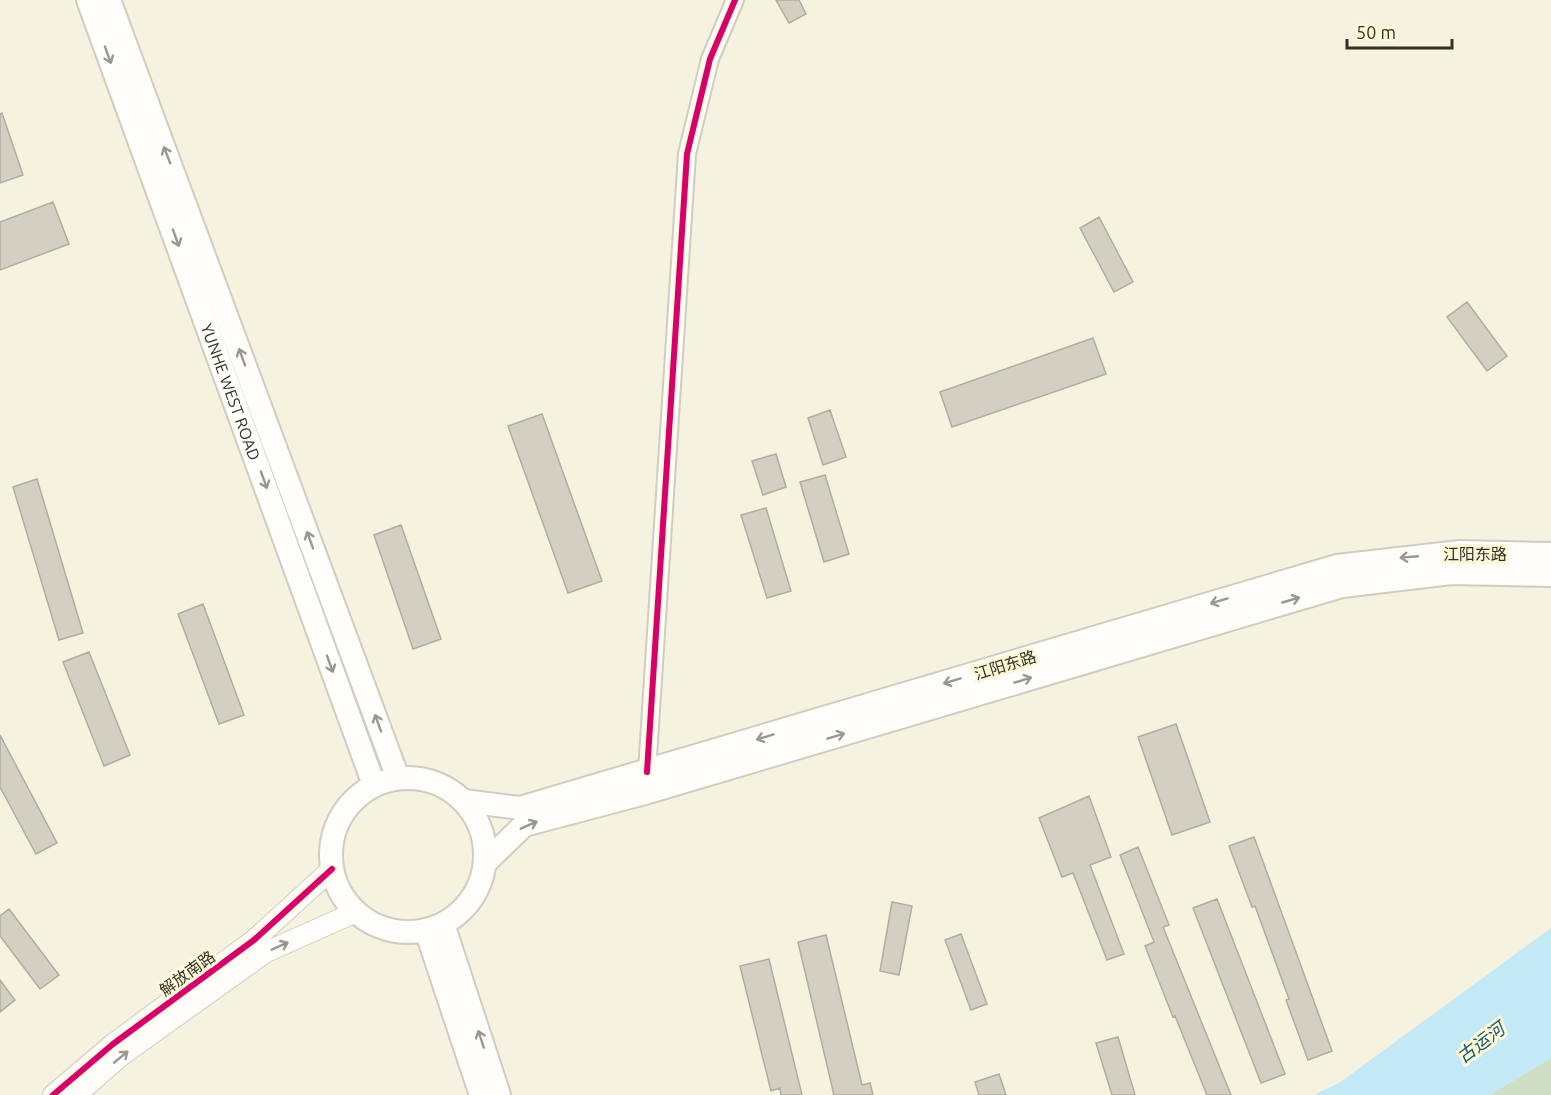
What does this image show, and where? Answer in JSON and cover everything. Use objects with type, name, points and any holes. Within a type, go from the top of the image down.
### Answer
[{"type":"main road","name":"YUNHE WEST ROAD","points":[[88,0],[374,785]]},
{"type":"main road","name":"YUNHE WEST ROAD","points":[[109,0],[398,778]]},
{"type":"main road","name":"江阳东路","points":[[464,801],[520,808],[1337,566],[1460,552],[1551,554]]},
{"type":"main road","name":"江阳东路","points":[[485,864],[524,825],[645,793],[1342,586],[1451,573],[1551,575]]},
{"type":"main road","points":[[398,778],[422,778],[445,786],[464,801],[476,818],[484,838],[485,864],[478,888],[464,909],[435,927],[401,932],[377,926],[356,912],[341,892],[332,869],[332,843],[339,820],[354,799],[374,785],[398,778]]},
{"type":"main road","points":[[435,927],[481,1095]]},
{"type":"main road","points":[[435,927],[499,1095]]},
{"type":"street","points":[[647,772],[687,154],[710,59],[735,0]]},
{"type":"street","name":"解放南路","points":[[53,1095],[113,1044],[254,940],[332,869]]},
{"type":"street","name":"解放南路","points":[[76,1095],[122,1055],[266,952],[356,912]]},
{"type":"green space","points":[[1551,1058],[1551,1095],[1489,1095]]},
{"type":"water","name":"古运河","points":[[1551,928],[1551,1058],[1489,1095],[1314,1095],[1339,1083]]},
{"type":"building","points":[[776,0],[799,0],[806,14],[789,23]]},
{"type":"building","points":[[2,113],[23,175],[0,183],[0,114]]},
{"type":"building","points":[[53,202],[69,244],[0,270],[0,222]]},
{"type":"building","points":[[1099,217],[1133,282],[1114,292],[1080,228]]},
{"type":"building","points":[[1467,302],[1507,356],[1487,371],[1447,317]]},
{"type":"building","points":[[1093,338],[1106,374],[952,427],[940,392]]},
{"type":"building","points":[[830,410],[846,457],[823,465],[808,418]]},
{"type":"building","points":[[542,414],[602,581],[568,593],[508,426]]},
{"type":"building","points":[[776,454],[786,487],[763,495],[752,461]]},
{"type":"building","points":[[825,475],[849,554],[824,562],[800,482]]},
{"type":"building","points":[[37,479],[83,633],[59,640],[13,487]]},
{"type":"building","points":[[766,508],[791,591],[767,598],[741,515]]},
{"type":"building","points":[[401,525],[441,639],[413,649],[374,535]]},
{"type":"building","points":[[203,604],[244,715],[219,724],[178,614]]},
{"type":"building","points":[[89,652],[130,755],[104,766],[63,662]]},
{"type":"building","points":[[1176,724],[1210,822],[1172,835],[1138,737]]},
{"type":"building","points":[[0,735],[57,843],[36,854],[0,787]]},
{"type":"building","points":[[1089,796],[1111,857],[1090,865],[1124,954],[1107,960],[1073,873],[1062,877],[1039,818]]},
{"type":"building","points":[[1254,837],[1332,1051],[1308,1060],[1286,1000],[1289,999],[1255,906],[1252,907],[1229,846]]},
{"type":"building","points":[[1138,847],[1169,925],[1163,927],[1231,1095],[1207,1095],[1145,946],[1154,942],[1120,855]]},
{"type":"building","points":[[1217,899],[1285,1074],[1261,1083],[1193,908]]},
{"type":"building","points":[[892,902],[912,906],[899,975],[880,971]]},
{"type":"building","points":[[9,909],[59,975],[40,989],[0,936],[0,916]]},
{"type":"building","points":[[961,934],[987,1004],[971,1010],[945,940]]},
{"type":"building","points":[[826,935],[862,1085],[870,1083],[873,1095],[834,1095],[798,942]]},
{"type":"building","points":[[769,959],[802,1095],[781,1095],[780,1088],[771,1091],[740,966]]},
{"type":"building","points":[[0,980],[15,1000],[0,1012]]},
{"type":"building","points":[[1118,1037],[1135,1095],[1112,1095],[1096,1043]]},
{"type":"building","points":[[999,1074],[1006,1095],[979,1095],[975,1082]]},
{"type":"cycle path","points":[[647,772],[687,154],[710,59],[735,0]]},
{"type":"cycle path","points":[[53,1095],[113,1044],[254,940],[332,869]]}]
